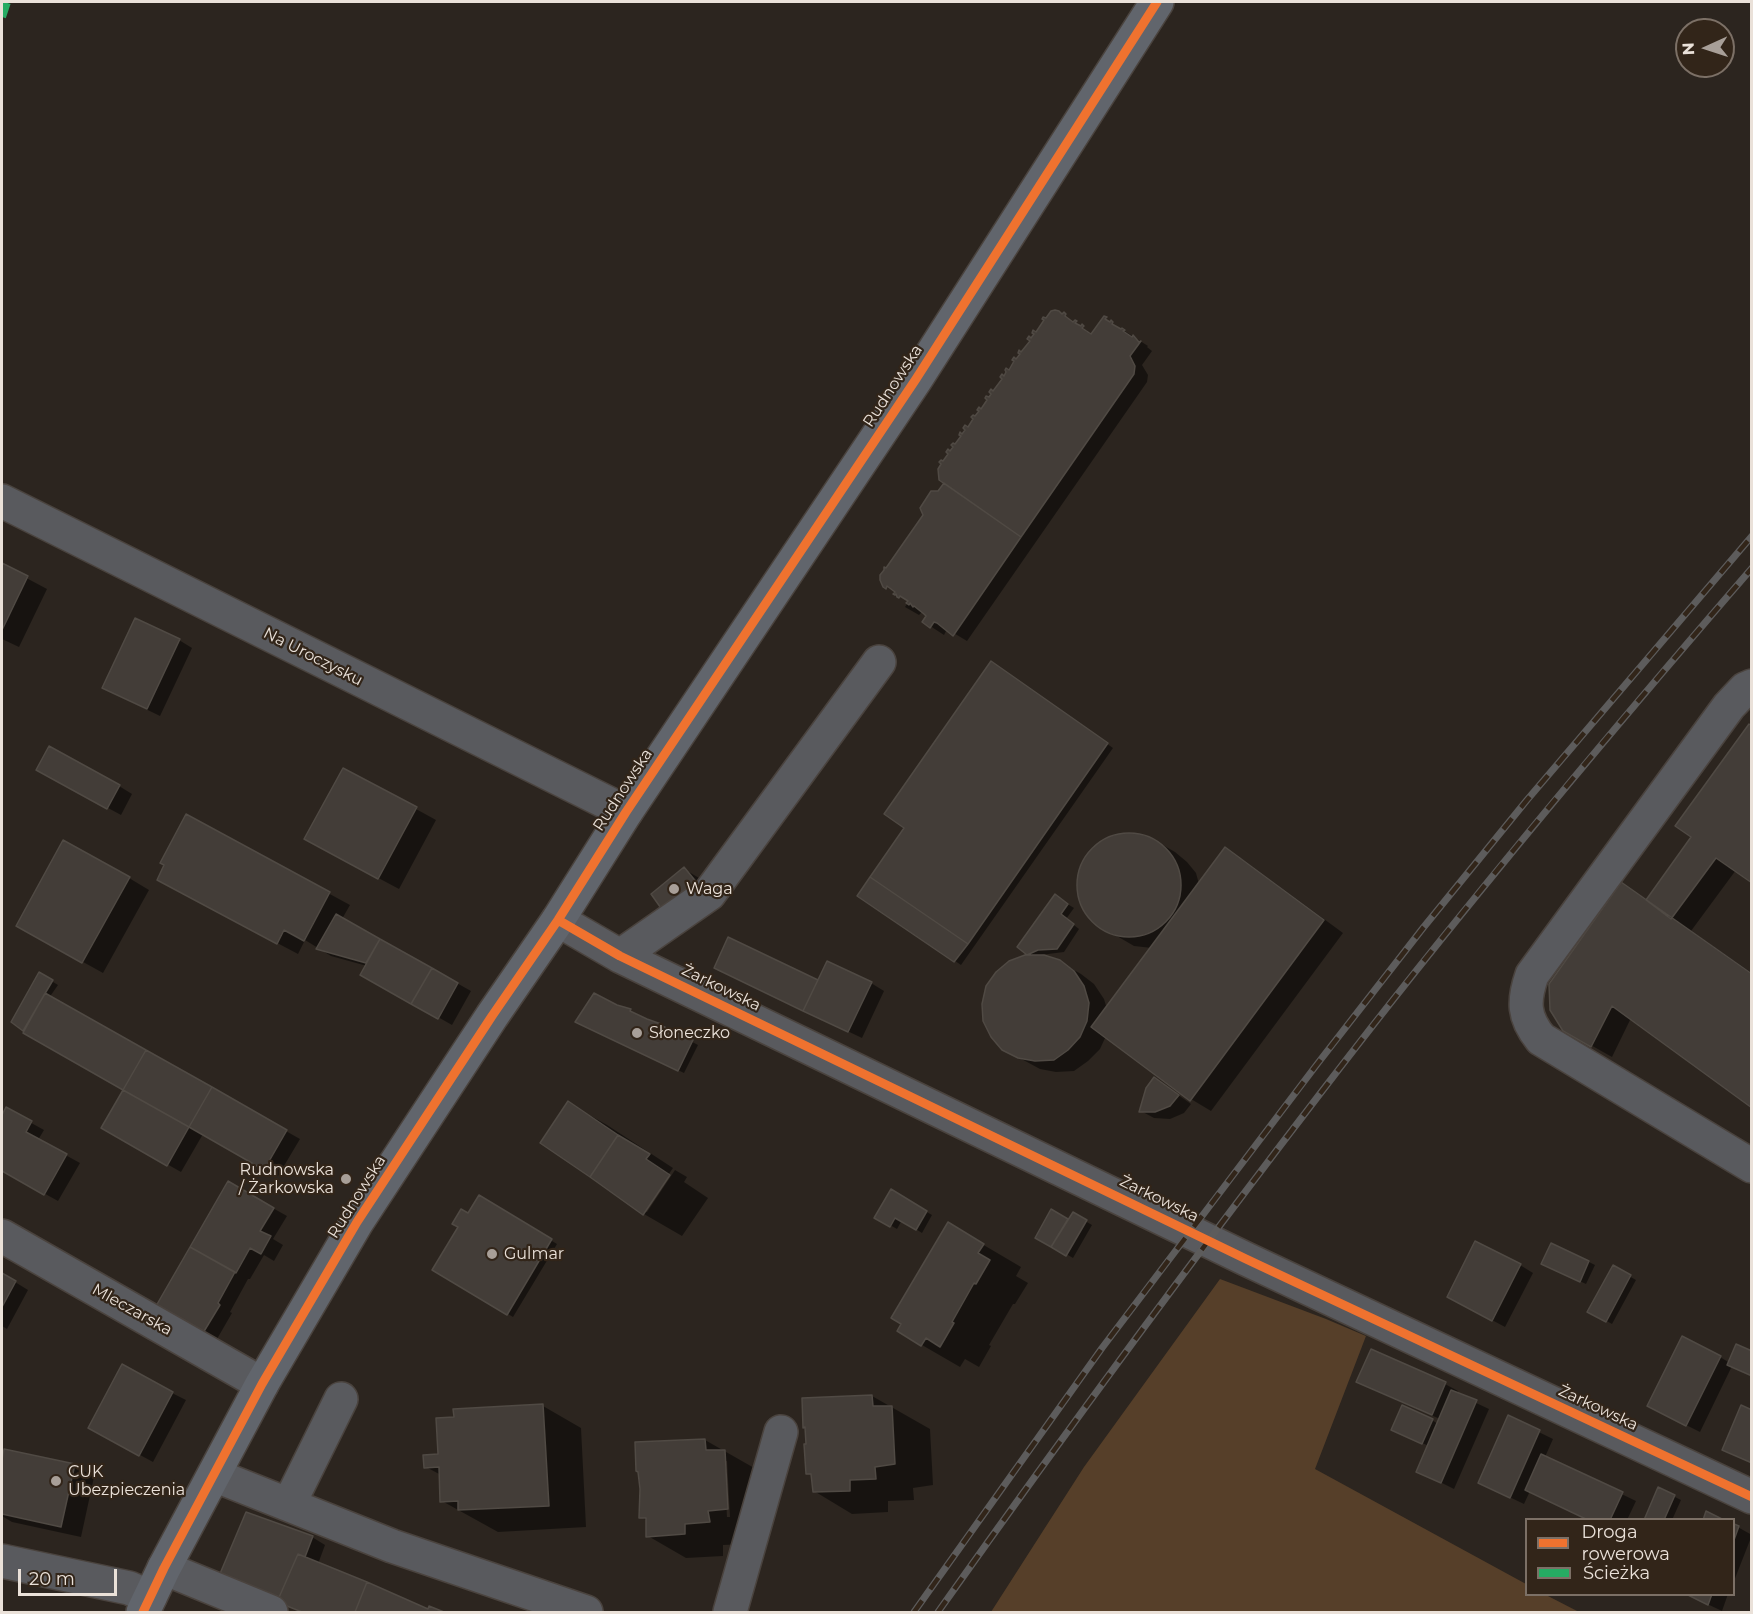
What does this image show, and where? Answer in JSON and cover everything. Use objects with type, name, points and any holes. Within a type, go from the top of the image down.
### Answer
[{"type":"main road","name":"Rudnowska","points":[[147,1605],[164,1568],[262,1384],[357,1222],[558,920],[626,812],[916,379],[1158,2]]},
{"type":"street","name":"Na Uroczysku","points":[[2,501],[626,812]]},
{"type":"street","points":[[620,956],[709,894],[879,662]]},
{"type":"street","points":[[1752,686],[1745,689],[1722,715],[1532,975],[1526,993],[1526,1012],[1532,1027],[1541,1039],[1752,1166]]},
{"type":"street","name":"Żarkowska","points":[[558,920],[620,956],[1246,1259],[1752,1497]]},
{"type":"street","name":"Mleczarska","points":[[2,1236],[262,1384]]},
{"type":"street","points":[[289,1504],[341,1399]]},
{"type":"street","points":[[730,1612],[781,1432]]},
{"type":"street","points":[[214,1475],[392,1546],[586,1612]]},
{"type":"street","points":[[2,1561],[129,1588],[147,1605]]},
{"type":"street","points":[[164,1568],[271,1612]]},
{"type":"shaded area","points":[[1220,1279],[1366,1336],[1315,1469],[1525,1583],[1525,1596],[1548,1596],[1579,1612],[991,1612],[1084,1467]]},
{"type":"building","points":[[1055,310],[1062,314],[1064,312],[1065,316],[1073,322],[1075,320],[1077,321],[1075,323],[1081,326],[1082,324],[1084,326],[1082,328],[1091,334],[1104,316],[1107,317],[1105,319],[1110,322],[1111,320],[1112,324],[1122,328],[1132,337],[1133,335],[1139,342],[1141,341],[1130,356],[1135,366],[1134,374],[1021,537],[939,480],[938,469],[941,464],[939,462],[943,461],[948,454],[946,452],[948,449],[950,451],[953,447],[951,445],[955,444],[961,436],[960,432],[962,434],[965,430],[963,428],[965,425],[968,427],[973,419],[971,417],[979,411],[977,410],[979,407],[981,409],[987,400],[986,396],[989,397],[991,389],[993,391],[1002,379],[1000,377],[1002,374],[1004,376],[1006,368],[1009,370],[1014,357],[1016,359],[1020,354],[1019,350],[1021,352],[1030,341],[1027,339],[1034,334],[1033,330],[1036,332],[1044,320],[1043,317],[1046,318],[1051,311]]},
{"type":"building","points":[[944,483],[1021,537],[953,636],[937,623],[934,622],[930,628],[922,622],[926,616],[924,614],[910,603],[909,605],[906,603],[908,601],[893,594],[895,592],[887,586],[886,589],[883,587],[880,580],[884,567],[886,568],[923,515],[920,508],[931,491],[938,491]]},
{"type":"building","points":[[2,563],[28,576],[2,630]]},
{"type":"building","points":[[135,618],[180,639],[147,709],[102,688]]},
{"type":"building","points":[[991,661],[1108,743],[968,944],[870,877],[904,828],[884,814]]},
{"type":"building","points":[[1749,724],[1752,726],[1752,883],[1716,858],[1671,919],[1646,900],[1691,837],[1675,826]]},
{"type":"building","points":[[49,746],[120,785],[107,809],[36,770]]},
{"type":"building","points":[[343,768],[417,807],[378,879],[304,839]]},
{"type":"building","points":[[186,814],[330,892],[304,941],[284,930],[277,944],[157,880],[164,865],[160,863]]},
{"type":"building","points":[[1129,833],[1149,837],[1166,848],[1177,865],[1181,885],[1177,905],[1166,922],[1149,933],[1129,937],[1109,933],[1092,922],[1081,905],[1077,885],[1081,865],[1092,848],[1109,837]]},
{"type":"building","points":[[63,840],[130,877],[82,963],[16,926]]},
{"type":"building","points":[[1225,847],[1324,920],[1190,1101],[1091,1027]]},
{"type":"building","name":"Waga","points":[[684,867],[698,884],[663,911],[651,894]]},
{"type":"building","points":[[870,877],[968,944],[954,962],[857,896]]},
{"type":"building","points":[[1621,882],[1752,974],[1752,1108],[1612,1006],[1591,1047],[1563,1031],[1550,1010],[1549,984]]},
{"type":"building","points":[[1055,894],[1068,904],[1061,914],[1074,924],[1057,949],[1038,950],[1027,955],[1017,947]]},
{"type":"building","points":[[336,914],[380,939],[366,963],[316,949]]},
{"type":"building","points":[[728,937],[818,980],[803,1011],[714,968]]},
{"type":"building","points":[[380,939],[432,968],[411,1004],[360,975]]},
{"type":"building","points":[[1025,955],[1044,955],[1060,960],[1074,971],[1084,986],[1089,1003],[1087,1021],[1080,1037],[1054,1060],[1035,1061],[1018,1058],[1002,1050],[991,1037],[983,1021],[982,1004],[986,986],[996,972],[1009,961]]},
{"type":"building","points":[[827,961],[872,982],[848,1032],[803,1011]]},
{"type":"building","points":[[432,968],[458,983],[438,1019],[411,1004]]},
{"type":"building","points":[[39,972],[53,980],[23,1031],[11,1022]]},
{"type":"building","points":[[45,993],[146,1050],[123,1090],[23,1033]]},
{"type":"building","name":"Słoneczko","points":[[594,993],[693,1040],[678,1071],[575,1022]]},
{"type":"building","points":[[146,1050],[212,1087],[189,1127],[123,1090]]},
{"type":"building","points":[[1154,1077],[1179,1095],[1170,1106],[1155,1112],[1139,1112],[1146,1088]]},
{"type":"building","points":[[212,1087],[287,1130],[264,1170],[189,1127]]},
{"type":"building","points":[[123,1090],[189,1127],[167,1166],[101,1128]]},
{"type":"building","points":[[568,1101],[618,1135],[590,1177],[540,1143]]},
{"type":"building","points":[[6,1107],[32,1121],[26,1132],[67,1154],[44,1195],[2,1171],[2,1115]]},
{"type":"building","points":[[618,1135],[650,1154],[646,1159],[670,1175],[643,1215],[590,1177]]},
{"type":"building","points":[[228,1181],[274,1208],[260,1231],[271,1236],[261,1254],[250,1248],[236,1273],[190,1247]]},
{"type":"building","points":[[891,1189],[927,1211],[916,1230],[895,1218],[890,1227],[874,1218]]},
{"type":"building","name":"Gulmar","points":[[479,1195],[552,1239],[507,1315],[432,1270],[458,1227],[452,1224],[461,1209],[468,1213]]},
{"type":"building","points":[[1051,1209],[1068,1219],[1051,1247],[1035,1238]]},
{"type":"building","points":[[1073,1212],[1087,1220],[1066,1256],[1051,1247]]},
{"type":"building","points":[[948,1222],[984,1244],[978,1253],[990,1260],[976,1284],[974,1283],[940,1347],[926,1338],[921,1346],[897,1331],[901,1324],[891,1318]]},
{"type":"building","points":[[1475,1241],[1521,1264],[1492,1321],[1447,1297]]},
{"type":"building","points":[[1551,1243],[1589,1261],[1580,1282],[1541,1264]]},
{"type":"building","points":[[190,1247],[235,1272],[218,1303],[220,1305],[203,1333],[156,1306]]},
{"type":"building","points":[[1613,1265],[1631,1275],[1606,1322],[1587,1312]]},
{"type":"building","points":[[2,1273],[16,1281],[2,1307]]},
{"type":"building","points":[[1682,1336],[1721,1356],[1686,1426],[1647,1406]]},
{"type":"building","points":[[1736,1344],[1752,1351],[1752,1376],[1727,1365]]},
{"type":"building","points":[[1371,1349],[1446,1382],[1432,1415],[1356,1382]]},
{"type":"building","points":[[122,1364],[173,1392],[139,1456],[88,1428]]},
{"type":"building","points":[[1451,1390],[1477,1400],[1441,1483],[1416,1472]]},
{"type":"building","points":[[872,1395],[873,1406],[892,1406],[895,1464],[875,1467],[876,1479],[850,1480],[850,1491],[813,1492],[811,1474],[806,1474],[802,1398]]},
{"type":"building","points":[[543,1404],[549,1506],[458,1510],[458,1501],[440,1502],[439,1467],[424,1468],[423,1455],[438,1454],[436,1418],[454,1417],[453,1409]]},
{"type":"building","points":[[1402,1405],[1433,1419],[1422,1444],[1391,1430]]},
{"type":"building","points":[[1741,1405],[1752,1410],[1752,1463],[1722,1450]]},
{"type":"building","points":[[1508,1415],[1540,1430],[1510,1498],[1478,1483]]},
{"type":"building","points":[[705,1439],[706,1450],[725,1450],[728,1509],[708,1511],[710,1522],[685,1524],[685,1534],[646,1537],[646,1518],[639,1518],[640,1489],[636,1471],[635,1442]]},
{"type":"building","points":[[4,1449],[75,1464],[61,1527],[2,1514]]},
{"type":"building","points":[[1541,1454],[1623,1492],[1611,1518],[1584,1518],[1525,1490]]},
{"type":"building","points":[[1658,1487],[1675,1495],[1665,1518],[1645,1518]]},
{"type":"building","points":[[1706,1511],[1720,1518],[1704,1518]]},
{"type":"building","points":[[246,1512],[313,1536],[305,1557],[298,1554],[277,1602],[219,1576]]},
{"type":"building","points":[[1735,1524],[1739,1526],[1735,1537]]},
{"type":"building","points":[[298,1554],[367,1582],[355,1612],[302,1612],[277,1602]]},
{"type":"building","points":[[367,1582],[428,1609],[429,1606],[444,1612],[355,1612]]},
{"type":"building","points":[[1690,1596],[1711,1596],[1708,1605]]},
{"type":"railway","points":[[914,1612],[1102,1348],[1423,928],[1527,800],[1752,536]]},
{"type":"railway","points":[[938,1612],[1180,1279],[1380,1016],[1537,822],[1752,568]]},
{"type":"marked path","points":[[2,17],[7,2]]},
{"type":"cycle path","points":[[143,1612],[262,1384],[357,1222],[558,920],[626,812],[916,379],[1157,2]]},
{"type":"cycle path","points":[[558,920],[620,956],[1246,1259],[1752,1497]]},
{"type":"place","name":"Waga","points":[[674,889]]},
{"type":"place","name":"Słoneczko","points":[[637,1033]]},
{"type":"place","name":"Rudnowska / Żarkowska","points":[[346,1179]]},
{"type":"place","name":"Gulmar","points":[[492,1254]]},
{"type":"place","name":"CUK Ubezpieczenia","points":[[56,1481]]}]
